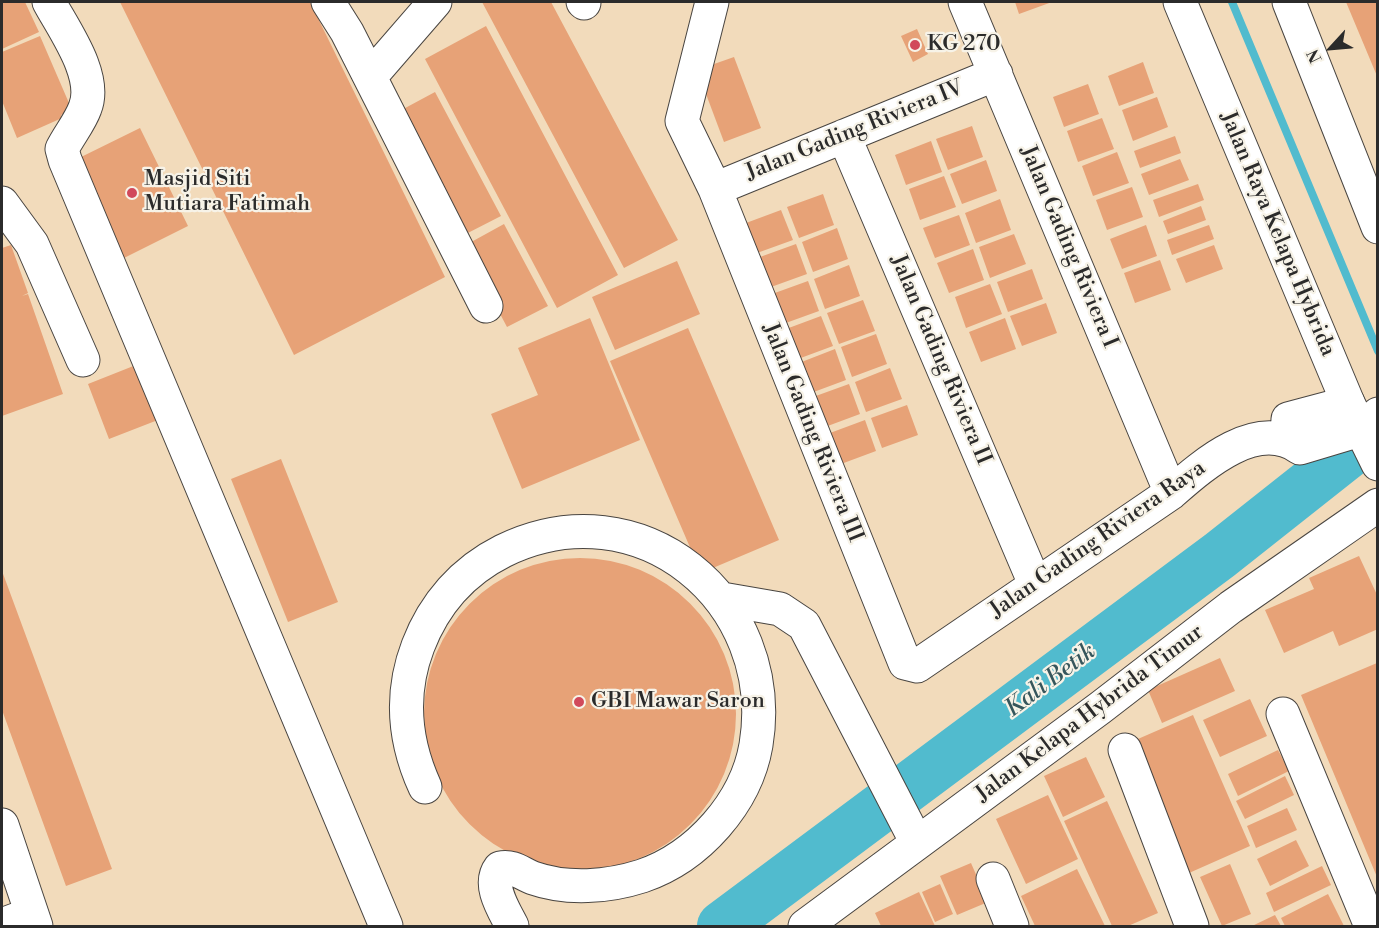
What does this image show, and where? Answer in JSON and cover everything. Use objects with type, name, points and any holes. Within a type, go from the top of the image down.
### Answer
[{"type":"street","points":[[49,2],[90,87],[86,108],[62,148],[65,160],[386,927]]},
{"type":"street","points":[[328,2],[370,77],[486,306]]},
{"type":"street","points":[[370,77],[435,2]]},
{"type":"street","name":"Jalan Gading Riviera III","points":[[712,2],[682,121],[715,189],[900,657],[904,663],[917,666]]},
{"type":"street","name":"Jalan Gading Riviera I","points":[[965,2],[1171,493]]},
{"type":"street","name":"Jalan Raya Kelapa Hybrida","points":[[1180,2],[1362,420],[1377,465]]},
{"type":"street","points":[[1289,2],[1377,227]]},
{"type":"street","name":"Jalan Gading Riviera IV","points":[[715,189],[996,74]]},
{"type":"street","name":"Jalan Gading Riviera II","points":[[844,136],[1035,584]]},
{"type":"street","points":[[2,203],[32,244],[83,360]]},
{"type":"street","name":"Jalan Gading Riviera Raya","points":[[917,666],[1171,493],[1200,467],[1235,447],[1256,439],[1287,439],[1300,448],[1362,420]]},
{"type":"street","name":"Jalan Kelapa Hybrida Timur","points":[[805,927],[911,831],[1377,505]]},
{"type":"street","points":[[425,787],[411,751],[406,716],[411,664],[426,626],[450,590],[482,562],[528,539],[559,532],[591,531],[623,536],[653,546],[700,575],[722,599],[740,627],[752,656],[758,688],[759,722],[754,755],[743,784],[723,817],[701,841],[675,860],[643,876],[609,884],[553,883],[532,878],[508,867],[500,868],[495,878],[496,891],[512,927]]},
{"type":"street","points":[[722,599],[780,609],[804,625],[911,831]]},
{"type":"street","points":[[1283,714],[1371,927]]},
{"type":"street","points":[[1125,750],[1192,927]]},
{"type":"street","points":[[2,825],[23,922]]},
{"type":"street","points":[[993,879],[1012,927]]},
{"type":"building","points":[[2,2],[25,2],[39,32],[2,49]]},
{"type":"building","points":[[120,2],[310,2],[445,277],[294,355]]},
{"type":"building","points":[[482,2],[551,2],[678,240],[624,268]]},
{"type":"building","points":[[1015,2],[1052,2],[1019,14]]},
{"type":"building","points":[[1346,2],[1377,2],[1377,76]]},
{"type":"building","points":[[486,26],[618,275],[557,308],[425,59]]},
{"type":"building","name":"KG 270","points":[[917,29],[928,54],[913,62],[901,36]]},
{"type":"building","points":[[40,36],[72,110],[61,115],[62,118],[17,138],[2,101],[2,52]]},
{"type":"building","points":[[734,57],[761,128],[724,142],[697,70]]},
{"type":"building","points":[[1143,62],[1154,93],[1119,106],[1108,76]]},
{"type":"building","points":[[1088,84],[1099,114],[1064,127],[1053,97]]},
{"type":"building","points":[[435,92],[501,216],[460,237],[394,114]]},
{"type":"building","points":[[1157,97],[1168,127],[1133,141],[1122,110]]},
{"type":"building","points":[[1102,118],[1114,149],[1078,162],[1067,131]]},
{"type":"building","points":[[972,126],[983,157],[948,170],[936,139]]},
{"type":"building","name":"Masjid Siti Mutiara Fatimah","points":[[140,128],[188,226],[124,258],[75,160]]},
{"type":"building","points":[[1175,136],[1181,153],[1140,168],[1134,151]]},
{"type":"building","points":[[931,141],[942,172],[906,185],[895,155]]},
{"type":"building","points":[[1117,152],[1129,183],[1093,196],[1082,166]]},
{"type":"building","points":[[1180,159],[1189,180],[1149,195],[1141,174]]},
{"type":"building","points":[[986,160],[997,191],[962,204],[950,174]]},
{"type":"building","points":[[944,176],[956,207],[920,220],[909,189]]},
{"type":"building","points":[[1198,184],[1204,200],[1159,217],[1153,200]]},
{"type":"building","points":[[1132,187],[1143,217],[1107,230],[1096,200]]},
{"type":"building","points":[[823,194],[834,225],[799,238],[787,207]]},
{"type":"building","points":[[1000,199],[1011,230],[976,243],[965,213]]},
{"type":"building","points":[[1201,206],[1206,220],[1168,234],[1163,221]]},
{"type":"building","points":[[781,210],[793,240],[757,253],[746,223]]},
{"type":"building","points":[[959,215],[970,245],[935,258],[923,228]]},
{"type":"building","points":[[504,224],[548,306],[507,327],[464,246]]},
{"type":"building","points":[[1146,225],[1157,256],[1122,269],[1110,239]]},
{"type":"building","points":[[1209,225],[1214,239],[1172,255],[1167,240]]},
{"type":"building","points":[[837,228],[848,259],[813,272],[802,242]]},
{"type":"building","points":[[1014,234],[1026,264],[990,278],[979,247]]},
{"type":"building","points":[[796,244],[807,274],[771,287],[760,257]]},
{"type":"building","points":[[11,245],[28,293],[22,296],[28,294],[63,394],[2,416],[2,248]]},
{"type":"building","points":[[1214,245],[1223,269],[1186,283],[1176,259]]},
{"type":"building","points":[[973,249],[984,280],[949,293],[937,263]]},
{"type":"building","points":[[1160,260],[1171,290],[1135,303],[1124,273]]},
{"type":"building","points":[[677,261],[700,314],[615,350],[592,297]]},
{"type":"building","points":[[849,265],[860,296],[825,309],[814,279]]},
{"type":"building","points":[[1032,269],[1043,299],[1008,312],[997,282]]},
{"type":"building","points":[[808,281],[819,311],[783,324],[772,294]]},
{"type":"building","points":[[990,284],[1002,314],[966,328],[955,297]]},
{"type":"building","points":[[863,300],[875,331],[839,344],[827,313]]},
{"type":"building","points":[[1046,303],[1057,333],[1022,346],[1010,316]]},
{"type":"building","points":[[821,316],[833,346],[798,359],[786,329]]},
{"type":"building","points":[[590,318],[640,440],[522,489],[491,414],[538,395],[518,348]]},
{"type":"building","points":[[1005,318],[1016,349],[981,362],[969,332]]},
{"type":"building","points":[[688,328],[779,540],[701,573],[610,361]]},
{"type":"building","points":[[876,334],[887,364],[852,377],[841,347]]},
{"type":"building","points":[[835,349],[846,380],[811,393],[799,363]]},
{"type":"building","points":[[141,363],[163,418],[109,439],[88,384]]},
{"type":"building","points":[[890,368],[902,399],[866,412],[855,382]]},
{"type":"building","points":[[849,384],[860,414],[825,427],[813,397]]},
{"type":"building","points":[[907,405],[918,435],[882,448],[871,418]]},
{"type":"building","points":[[865,420],[876,451],[841,464],[830,433]]},
{"type":"building","points":[[281,459],[338,602],[288,622],[231,479]]},
{"type":"building","points":[[1359,556],[1378,597],[1378,629],[1339,646],[1333,631],[1284,653],[1265,610],[1314,589],[1309,578]]},
{"type":"building","name":"GBI Mawar Saron","points":[[580,558],[610,561],[654,576],[679,593],[701,615],[718,640],[724,654],[733,684],[736,714],[733,744],[718,788],[701,813],[679,835],[654,852],[640,858],[610,867],[580,870],[550,867],[506,852],[481,835],[459,813],[442,788],[436,774],[427,744],[424,714],[427,684],[442,640],[459,615],[481,593],[506,576],[520,570],[550,561]]},
{"type":"building","points":[[2,571],[112,869],[66,886],[2,710]]},
{"type":"building","points":[[1220,658],[1235,691],[1162,723],[1148,690]]},
{"type":"building","points":[[1377,663],[1377,877],[1301,695]]},
{"type":"building","points":[[1250,699],[1267,736],[1220,757],[1203,720]]},
{"type":"building","points":[[1193,715],[1250,846],[1189,873],[1131,742]]},
{"type":"building","points":[[1278,750],[1289,771],[1238,796],[1228,774]]},
{"type":"building","points":[[1086,757],[1105,797],[1063,817],[1044,776]]},
{"type":"building","points":[[1285,776],[1294,795],[1245,819],[1236,801]]},
{"type":"building","points":[[1048,795],[1078,859],[1026,884],[996,819]]},
{"type":"building","points":[[1107,801],[1158,913],[1128,926],[1112,926],[1064,821]]},
{"type":"building","points":[[1287,808],[1297,830],[1256,848],[1247,826]]},
{"type":"building","points":[[1296,840],[1309,866],[1270,886],[1257,859]]},
{"type":"building","points":[[971,863],[988,902],[957,915],[940,876]]},
{"type":"building","points":[[1230,864],[1251,914],[1222,926],[1200,877]]},
{"type":"building","points":[[1322,866],[1331,885],[1274,912],[1266,893]]},
{"type":"building","points":[[1077,869],[1105,926],[1035,926],[1021,896]]},
{"type":"building","points":[[940,884],[953,914],[935,922],[922,892]]},
{"type":"building","points":[[919,892],[935,926],[881,926],[875,913]]},
{"type":"building","points":[[1328,894],[1344,926],[1285,926],[1281,918]]},
{"type":"building","points":[[1275,915],[1281,926],[1252,926]]},
{"type":"waterway","points":[[1232,2],[1378,351]]},
{"type":"waterway","name":"Kali Betik","points":[[722,926],[1220,555],[1378,430]]},
{"type":"place","name":"KG 270","points":[[915,45]]},
{"type":"place","name":"Masjid Siti Mutiara Fatimah","points":[[132,193]]},
{"type":"place","name":"GBI Mawar Saron","points":[[579,702]]}]
